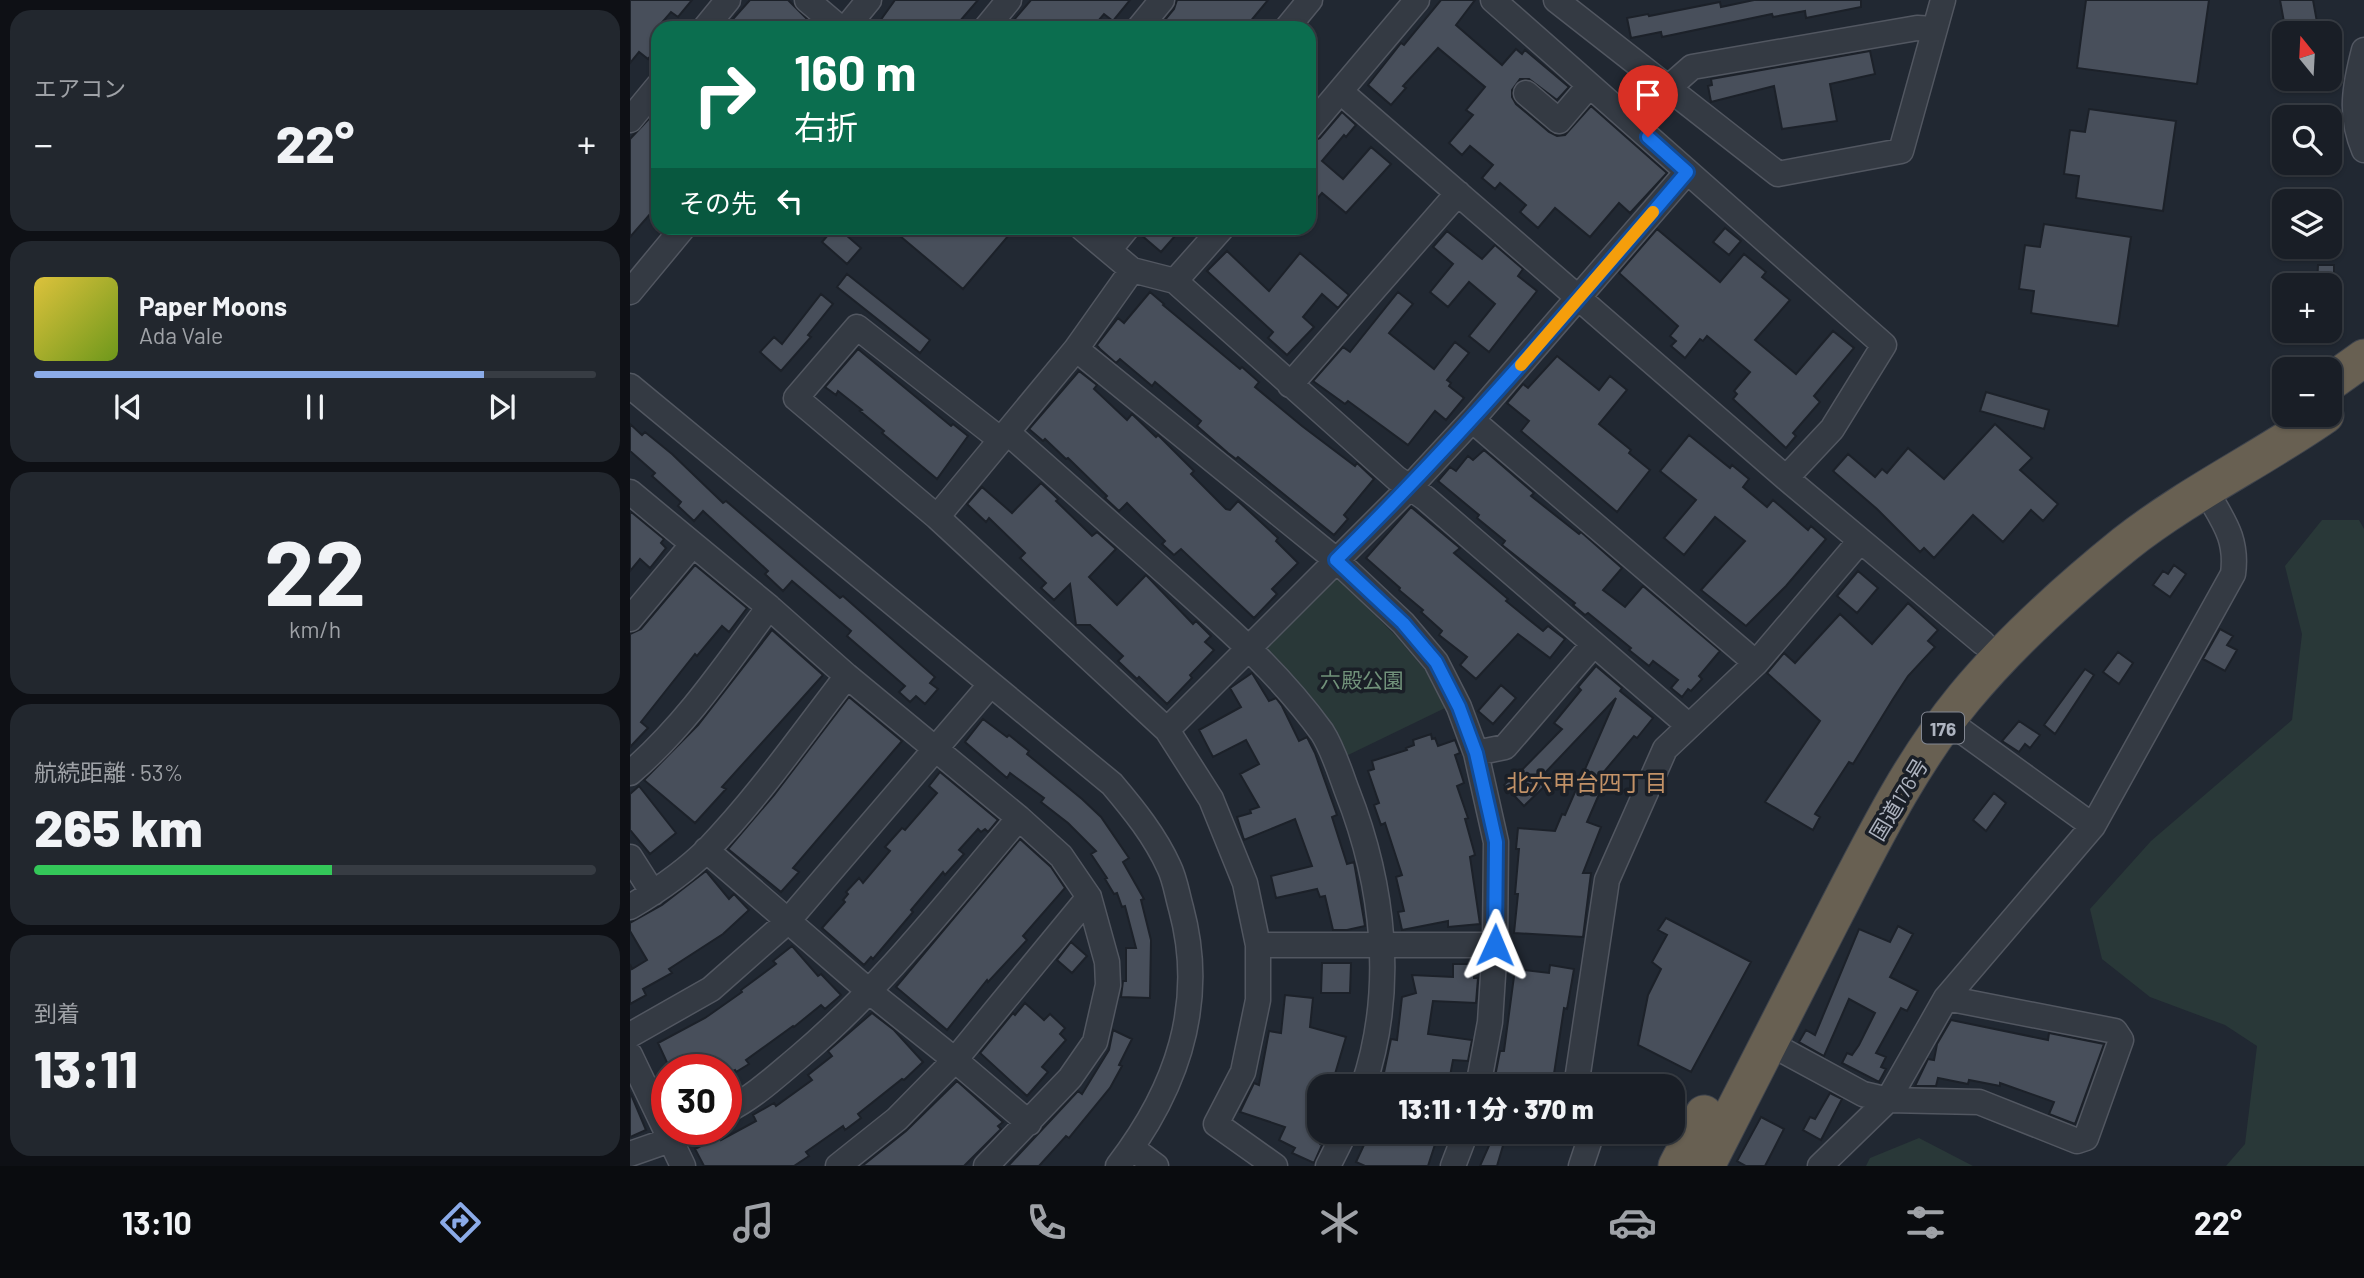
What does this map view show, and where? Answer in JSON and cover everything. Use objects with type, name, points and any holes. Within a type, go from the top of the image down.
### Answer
[{"type":"highway","points":[[2342,374],[2364,358]]},
{"type":"highway","name":"国道176号","points":[[2342,403],[2364,388]]},
{"type":"highway","name":"国道176号","points":[[1677,1166],[1819,891],[1888,769],[1942,690],[1983,643],[2065,564],[2114,524],[2201,464],[2272,420]]},
{"type":"highway","name":"国道176号","points":[[1706,1166],[1868,848],[1909,776],[1963,699],[2052,607],[2126,543],[2205,489],[2308,427]]},
{"type":"street","points":[[711,21],[728,0]]},
{"type":"street","points":[[807,0],[832,21]]},
{"type":"street","points":[[852,21],[869,0]]},
{"type":"street","points":[[992,21],[1009,0]]},
{"type":"street","points":[[1145,21],[1162,0]]},
{"type":"street","points":[[1293,21],[1310,0]]},
{"type":"street","points":[[1316,120],[1417,0]]},
{"type":"street","points":[[1493,0],[1884,345],[1832,429],[1786,478]]},
{"type":"street","points":[[1556,0],[1777,174],[1901,151],[1943,0]]},
{"type":"street","points":[[1668,88],[1692,67],[1917,28],[1935,29]]},
{"type":"street","points":[[2364,50],[2354,97],[2356,131],[2364,150]]},
{"type":"street","points":[[1526,93],[1559,121],[1590,86]]},
{"type":"street","points":[[1340,92],[1786,478],[1983,643]]},
{"type":"street","points":[[630,120],[651,94]]},
{"type":"street","points":[[1167,730],[1409,488],[1580,298],[1687,172]]},
{"type":"street","points":[[1290,385],[1458,193]]},
{"type":"street","points":[[630,292],[677,235]]},
{"type":"street","points":[[1091,235],[1132,271],[1175,281],[1290,385],[1689,726]]},
{"type":"street","points":[[1109,250],[1121,235]]},
{"type":"street","points":[[1175,281],[1216,235]]},
{"type":"street","points":[[937,517],[1076,349],[1132,271]]},
{"type":"street","points":[[1275,1166],[1216,1124],[1243,1072],[1258,1000],[1258,945],[1245,883],[1211,799],[1167,730],[937,517],[796,398],[857,327],[1004,436],[1250,647],[1324,735],[1360,823],[1376,885],[1383,945],[1381,1001],[1367,1074]]},
{"type":"street","points":[[1076,349],[1336,560],[1403,623],[1436,662],[1459,707],[1476,753],[1496,842],[1495,945],[1490,1022],[1480,1074]]},
{"type":"street","points":[[630,386],[1112,783],[1144,822],[1170,869],[1187,930],[1191,973],[1188,1022],[1175,1071],[1125,1157],[1156,1166]]},
{"type":"street","points":[[1472,420],[1756,663]]},
{"type":"street","points":[[1820,1166],[1888,1100],[1946,998],[2093,826],[2233,573],[2236,554],[2230,534],[2205,489]]},
{"type":"street","points":[[630,492],[769,607],[846,676],[1019,818],[1061,856],[1089,897],[1107,962],[1108,985],[1095,1042],[1070,1079],[986,1166]]},
{"type":"street","points":[[1578,1074],[1607,880],[1665,749],[1756,663],[1860,541]]},
{"type":"street","points":[[630,619],[693,544]]},
{"type":"street","points":[[630,773],[656,751],[699,701],[769,607]]},
{"type":"street","points":[[1476,753],[1505,747],[1593,645]]},
{"type":"street","points":[[630,907],[653,893],[706,850],[767,780],[846,676]]},
{"type":"street","points":[[630,1035],[711,989],[787,922],[991,684]]},
{"type":"street","points":[[1948,721],[2093,826]]},
{"type":"street","points":[[742,1102],[833,1029],[870,992],[1019,818]]},
{"type":"street","points":[[706,850],[787,922],[1029,1123]]},
{"type":"street","points":[[630,857],[653,893]]},
{"type":"street","points":[[838,1166],[897,1119],[955,1060],[1089,897]]},
{"type":"street","points":[[1258,945],[1495,945]]},
{"type":"street","points":[[1769,1043],[1863,1094],[1888,1100],[1979,1102],[2077,1141],[2086,1138],[2121,1040],[2115,1031],[1946,998]]},
{"type":"street","points":[[630,1055],[651,1088]]},
{"type":"street","points":[[1328,1166],[1339,1144]]},
{"type":"street","points":[[1453,1166],[1461,1144]]},
{"type":"street","points":[[1581,1166],[1588,1144]]},
{"type":"street","points":[[630,1154],[653,1145]]},
{"type":"street","points":[[682,1145],[683,1166]]},
{"type":"green space","points":[[2322,520],[2359,520],[2364,529],[2364,1166],[2226,1166],[2245,1144],[2257,1046],[2225,1025],[2150,997],[2102,959],[2090,909],[2151,841],[2292,720],[2302,634],[2285,566]]},
{"type":"green space","name":"六殿公園","points":[[1336,577],[1396,636],[1425,670],[1445,708],[1346,756],[1264,648]]},
{"type":"green space","points":[[1919,1138],[1973,1166],[1866,1166],[1870,1158]]},
{"type":"building","points":[[630,0],[692,0],[678,17],[671,12],[663,21],[651,21],[651,55],[648,59],[639,52],[630,63]]},
{"type":"building","points":[[750,0],[788,0],[809,21],[731,21]]},
{"type":"building","points":[[895,0],[978,0],[960,21],[880,21]]},
{"type":"building","points":[[1031,0],[1130,0],[1113,21],[1104,14],[1098,21],[1013,21]]},
{"type":"building","points":[[1177,0],[1268,0],[1251,21],[1164,21],[1174,9]]},
{"type":"building","points":[[1441,0],[1475,0],[1456,25],[1502,65],[1516,49],[1522,54],[1525,50],[1569,87],[1557,100],[1529,79],[1520,79],[1512,90],[1516,104],[1549,132],[1557,136],[1565,135],[1591,106],[1667,173],[1630,213],[1619,203],[1590,237],[1555,208],[1538,228],[1520,212],[1526,205],[1500,183],[1495,189],[1482,178],[1493,165],[1470,146],[1462,155],[1449,143],[1473,115],[1466,110],[1485,87],[1438,48],[1403,86],[1406,88],[1391,105],[1368,85],[1401,43],[1404,45]]},
{"type":"building","points":[[1754,0],[1861,0],[1861,7],[1806,18],[1805,11],[1773,17],[1772,14],[1662,37],[1661,32],[1631,38],[1627,18],[1720,2],[1721,7]]},
{"type":"building","points":[[2086,0],[2209,0],[2197,84],[2077,68]]},
{"type":"building","points":[[2280,0],[2313,0],[2317,21],[2284,21]]},
{"type":"building","points":[[1870,51],[1875,74],[1830,84],[1837,121],[1782,129],[1774,86],[1711,102],[1708,86],[1712,85],[1711,79]]},
{"type":"building","points":[[2089,109],[2176,121],[2163,211],[2076,198],[2079,176],[2064,174],[2070,130],[2085,132]]},
{"type":"building","points":[[1342,112],[1356,125],[1322,161],[1343,179],[1371,147],[1391,164],[1346,213],[1322,193],[1316,200],[1316,140]]},
{"type":"building","points":[[651,116],[651,213],[630,237],[630,139]]},
{"type":"building","points":[[2044,224],[2131,237],[2118,326],[2031,313],[2034,291],[2019,289],[2025,245],[2040,247]]},
{"type":"building","points":[[1725,228],[1741,241],[1729,255],[1713,242]]},
{"type":"building","points":[[1657,229],[1720,282],[1744,254],[1766,272],[1762,277],[1790,300],[1755,340],[1796,374],[1833,331],[1854,348],[1814,396],[1820,402],[1793,433],[1796,436],[1786,448],[1733,399],[1737,394],[1734,391],[1750,372],[1707,336],[1703,341],[1700,339],[1685,358],[1671,346],[1676,341],[1670,336],[1678,326],[1619,273]]},
{"type":"building","points":[[1447,231],[1482,259],[1495,245],[1523,269],[1518,276],[1537,291],[1489,352],[1469,336],[1495,304],[1469,282],[1448,307],[1430,292],[1453,264],[1433,247]]},
{"type":"building","points":[[828,235],[846,235],[861,248],[847,264],[822,242]]},
{"type":"building","points":[[901,235],[1009,235],[963,289]]},
{"type":"building","points":[[1141,235],[1176,235],[1161,252]]},
{"type":"building","points":[[1227,251],[1269,291],[1300,253],[1349,295],[1338,308],[1322,294],[1303,317],[1314,327],[1287,355],[1268,338],[1273,332],[1207,271]]},
{"type":"building","points":[[2318,265],[2334,265],[2334,273],[2318,273]]},
{"type":"building","points":[[847,274],[930,340],[920,353],[837,287]]},
{"type":"building","points":[[1150,292],[1259,382],[1255,387],[1355,466],[1357,463],[1374,479],[1344,515],[1348,519],[1334,535],[1238,457],[1236,459],[1228,453],[1197,426],[1201,421],[1155,382],[1152,386],[1120,359],[1116,363],[1100,349],[1097,345],[1118,318],[1124,323]]},
{"type":"building","points":[[1398,292],[1413,304],[1389,333],[1434,369],[1455,342],[1469,353],[1447,380],[1451,383],[1449,386],[1464,398],[1446,420],[1435,411],[1408,445],[1348,401],[1345,404],[1313,381],[1343,347],[1350,352]]},
{"type":"building","points":[[821,294],[833,304],[808,335],[811,337],[781,371],[760,352],[774,337],[782,344]]},
{"type":"building","points":[[858,349],[951,426],[953,424],[968,436],[937,479],[882,433],[884,431],[860,411],[862,410],[838,391],[836,395],[825,387]]},
{"type":"building","points":[[1557,356],[1599,390],[1610,376],[1627,390],[1599,424],[1631,450],[1629,453],[1650,470],[1617,512],[1521,431],[1529,421],[1507,403],[1523,384],[1528,388]]},
{"type":"building","points":[[1079,371],[1097,385],[1094,389],[1127,420],[1132,414],[1156,437],[1158,435],[1194,471],[1191,474],[1226,509],[1230,510],[1238,501],[1278,538],[1276,541],[1298,563],[1272,589],[1277,594],[1254,618],[1181,549],[1174,555],[1162,544],[1165,541],[1127,503],[1119,511],[1068,458],[1029,429]]},
{"type":"building","points":[[1986,392],[2049,410],[2044,429],[1980,411]]},
{"type":"building","points":[[630,424],[642,435],[645,432],[672,454],[723,503],[726,501],[840,598],[843,596],[935,677],[930,683],[938,689],[925,704],[916,696],[910,702],[899,692],[905,686],[847,636],[851,631],[792,581],[783,591],[765,574],[768,571],[703,511],[694,521],[678,506],[681,502],[652,476],[655,473],[630,451]]},
{"type":"building","points":[[1995,424],[2032,458],[2020,470],[2058,504],[2043,521],[2031,510],[2003,542],[1973,515],[1934,558],[1924,548],[1920,552],[1877,509],[1833,471],[1848,454],[1875,477],[1882,469],[1887,473],[1908,448],[1944,479]]},
{"type":"building","points":[[1689,435],[1730,468],[1732,465],[1749,479],[1743,487],[1767,507],[1773,500],[1808,530],[1811,526],[1826,539],[1786,586],[1746,626],[1701,590],[1745,541],[1715,517],[1684,555],[1664,538],[1696,500],[1660,471]]},
{"type":"building","points":[[1484,450],[1534,493],[1531,496],[1579,534],[1581,532],[1622,568],[1603,590],[1625,607],[1643,586],[1720,651],[1699,676],[1702,679],[1691,691],[1688,689],[1682,697],[1671,688],[1678,680],[1653,661],[1649,666],[1588,613],[1585,615],[1573,605],[1575,603],[1502,545],[1505,541],[1477,518],[1479,515],[1438,481],[1450,467],[1456,471],[1468,456],[1473,460]]},
{"type":"building","points":[[1041,483],[1092,536],[1097,532],[1116,549],[1089,577],[1117,605],[1146,575],[1193,624],[1196,621],[1211,636],[1205,642],[1214,650],[1167,704],[1118,661],[1123,656],[1090,625],[1076,625],[1070,584],[1054,600],[1041,588],[1046,583],[1020,558],[1025,553],[989,518],[986,522],[967,504],[982,487],[1012,513]]},
{"type":"building","points":[[1411,507],[1460,548],[1454,553],[1508,599],[1506,601],[1543,631],[1548,626],[1565,639],[1550,658],[1518,634],[1476,679],[1460,665],[1467,657],[1439,635],[1442,631],[1421,612],[1423,610],[1366,558]]},
{"type":"building","points":[[630,511],[664,539],[661,543],[666,548],[650,568],[640,559],[630,571]]},
{"type":"building","points":[[695,565],[747,608],[729,632],[722,626],[697,656],[695,654],[641,722],[648,728],[630,747],[630,634],[641,629]]},
{"type":"building","points":[[2174,565],[2186,574],[2170,597],[2153,585],[2163,571],[2168,574]]},
{"type":"building","points":[[1858,571],[1878,588],[1857,613],[1837,596]]},
{"type":"building","points":[[1908,603],[1938,630],[1928,641],[1935,647],[1908,676],[1853,764],[1849,762],[1815,814],[1820,817],[1813,830],[1765,802],[1820,721],[1767,673],[1784,653],[1795,663],[1840,614],[1872,644]]},
{"type":"building","points":[[2220,629],[2233,636],[2227,645],[2237,650],[2225,671],[2203,659]]},
{"type":"building","points":[[772,630],[823,675],[722,787],[726,789],[695,823],[644,780],[698,725]]},
{"type":"building","points":[[2118,652],[2133,663],[2119,684],[2103,672]]},
{"type":"building","points":[[1596,666],[1622,688],[1620,691],[1653,718],[1602,774],[1607,776],[1587,822],[1601,827],[1583,873],[1591,873],[1583,937],[1514,933],[1518,894],[1515,894],[1518,828],[1555,831],[1562,814],[1565,815],[1616,698],[1543,775],[1550,781],[1524,806],[1504,785],[1562,729],[1554,723],[1581,690],[1578,687]]},
{"type":"building","points":[[2085,669],[2094,675],[2055,734],[2044,725]]},
{"type":"building","points":[[1252,673],[1269,701],[1276,698],[1282,706],[1299,741],[1307,737],[1315,753],[1337,815],[1332,817],[1347,864],[1354,862],[1365,926],[1333,930],[1325,896],[1320,897],[1317,889],[1276,898],[1271,876],[1312,866],[1295,819],[1244,840],[1237,817],[1251,813],[1250,810],[1259,807],[1240,774],[1259,764],[1246,740],[1213,757],[1199,730],[1241,707],[1230,688]]},
{"type":"building","points":[[1501,685],[1516,698],[1493,724],[1478,711]]},
{"type":"building","points":[[849,697],[902,741],[793,868],[799,872],[781,892],[728,849],[774,795]]},
{"type":"building","points":[[983,719],[1029,751],[1027,754],[1101,817],[1129,858],[1123,862],[1144,899],[1141,900],[1151,940],[1150,998],[1121,997],[1123,981],[1126,981],[1126,948],[1136,948],[1125,906],[1122,907],[1117,893],[1114,894],[1091,854],[1096,851],[1068,823],[1041,802],[1044,798],[1010,773],[1007,778],[965,742]]},
{"type":"building","points":[[2019,721],[2040,735],[2030,748],[2025,744],[2019,752],[2002,741]]},
{"type":"building","points":[[1431,734],[1438,746],[1455,740],[1460,753],[1455,755],[1464,783],[1457,786],[1468,818],[1465,819],[1475,855],[1470,857],[1480,924],[1448,927],[1448,921],[1402,930],[1398,912],[1404,911],[1396,877],[1402,875],[1385,823],[1381,825],[1374,805],[1379,803],[1368,771],[1374,769],[1372,761],[1407,750],[1406,748],[1414,745],[1413,740]]},
{"type":"building","points":[[940,772],[998,820],[988,832],[978,829],[959,850],[964,854],[945,875],[943,872],[911,910],[913,912],[873,959],[871,957],[864,965],[822,928],[845,902],[843,900],[848,894],[846,892],[859,878],[863,883],[890,851],[885,847],[902,828],[905,830],[937,793],[929,786]]},
{"type":"building","points":[[639,786],[676,833],[650,854],[630,830],[630,794]]},
{"type":"building","points":[[1994,793],[2006,803],[1986,831],[1973,820]]},
{"type":"building","points":[[1020,839],[1051,867],[1065,888],[1023,936],[1027,940],[988,982],[987,980],[947,1030],[896,987]]},
{"type":"building","points":[[706,871],[729,899],[734,894],[749,910],[723,934],[669,969],[672,973],[643,989],[646,995],[630,1004],[630,964],[632,969],[647,960],[630,931],[630,923],[662,905]]},
{"type":"building","points":[[1666,918],[1751,962],[1691,1072],[1638,1045],[1648,995],[1661,969],[1652,962],[1667,935],[1658,930]]},
{"type":"building","points":[[1898,926],[1913,934],[1890,977],[1918,991],[1907,1011],[1901,1008],[1876,1053],[1886,1057],[1881,1067],[1886,1069],[1879,1082],[1842,1063],[1847,1053],[1852,1055],[1859,1045],[1875,1013],[1849,999],[1824,1056],[1799,1042],[1806,1030],[1815,1035],[1859,929],[1890,942]]},
{"type":"building","points":[[1071,942],[1087,956],[1072,973],[1057,960]]},
{"type":"building","points":[[792,946],[818,976],[821,974],[841,995],[825,1009],[821,1005],[746,1060],[749,1064],[742,1068],[742,1054],[663,1054],[658,1043],[705,1018],[742,992],[741,990],[776,964],[773,961]]},
{"type":"building","points":[[1322,963],[1351,963],[1350,993],[1321,993]]},
{"type":"building","points":[[1453,964],[1474,964],[1474,978],[1478,978],[1476,1003],[1433,1001],[1428,1034],[1472,1040],[1468,1061],[1453,1060],[1450,1074],[1384,1074],[1391,1039],[1397,1040],[1402,997],[1416,993],[1412,975],[1453,977]]},
{"type":"building","points":[[1550,965],[1574,969],[1567,1009],[1564,1008],[1554,1074],[1496,1074],[1500,1051],[1504,1051],[1515,969],[1549,973]]},
{"type":"building","points":[[1285,995],[1313,998],[1310,1027],[1346,1037],[1335,1074],[1307,1074],[1307,1144],[1322,1145],[1314,1163],[1292,1153],[1295,1148],[1279,1140],[1285,1127],[1240,1112],[1254,1083],[1259,1085],[1269,1031],[1281,1033]]},
{"type":"building","points":[[1025,1003],[1044,1020],[1050,1014],[1065,1028],[1060,1034],[1066,1040],[1042,1067],[1048,1072],[1027,1096],[980,1053],[1013,1013],[1015,1015]]},
{"type":"building","points":[[872,1013],[894,1030],[923,1062],[904,1080],[858,1114],[861,1118],[845,1130],[843,1126],[806,1152],[809,1156],[794,1166],[704,1166],[695,1149],[703,1145],[742,1145],[742,1129],[756,1121],[753,1115],[774,1103],[776,1106],[812,1080],[808,1075],[832,1056],[828,1051]]},
{"type":"building","points":[[1951,1020],[2048,1040],[2049,1033],[2104,1044],[2075,1124],[2049,1114],[2054,1102],[2000,1083],[2000,1086],[1969,1080],[1968,1084],[1938,1078],[1936,1086],[1915,1086],[1928,1059],[1934,1060],[1937,1044]]},
{"type":"building","points":[[1113,1030],[1132,1039],[1110,1088],[1069,1138],[1066,1136],[1039,1166],[1008,1166],[1078,1091],[1082,1094],[1109,1050]]},
{"type":"building","points":[[957,1081],[1003,1122],[998,1126],[1001,1129],[964,1166],[862,1166],[906,1131]]},
{"type":"building","points":[[630,1092],[646,1130],[630,1137]]},
{"type":"building","points":[[1830,1093],[1842,1099],[1821,1140],[1803,1130],[1810,1117],[1815,1119]]},
{"type":"building","points":[[1761,1117],[1784,1129],[1765,1166],[1746,1166],[1737,1161]]},
{"type":"building","points":[[1364,1144],[1435,1144],[1428,1166],[1365,1166],[1356,1162]]},
{"type":"building","points":[[1490,1144],[1503,1144],[1497,1166],[1480,1166]]},
{"type":"slow traffic","points":[[1521,365],[1653,212]]},
{"type":"district","name":"北六甲台四丁目","points":[[1587,782]]},
{"type":"route","points":[[1495,945],[1496,842],[1476,753],[1459,707],[1436,662],[1403,623],[1336,560],[1409,488],[1472,420],[1687,172],[1648,137]]}]
